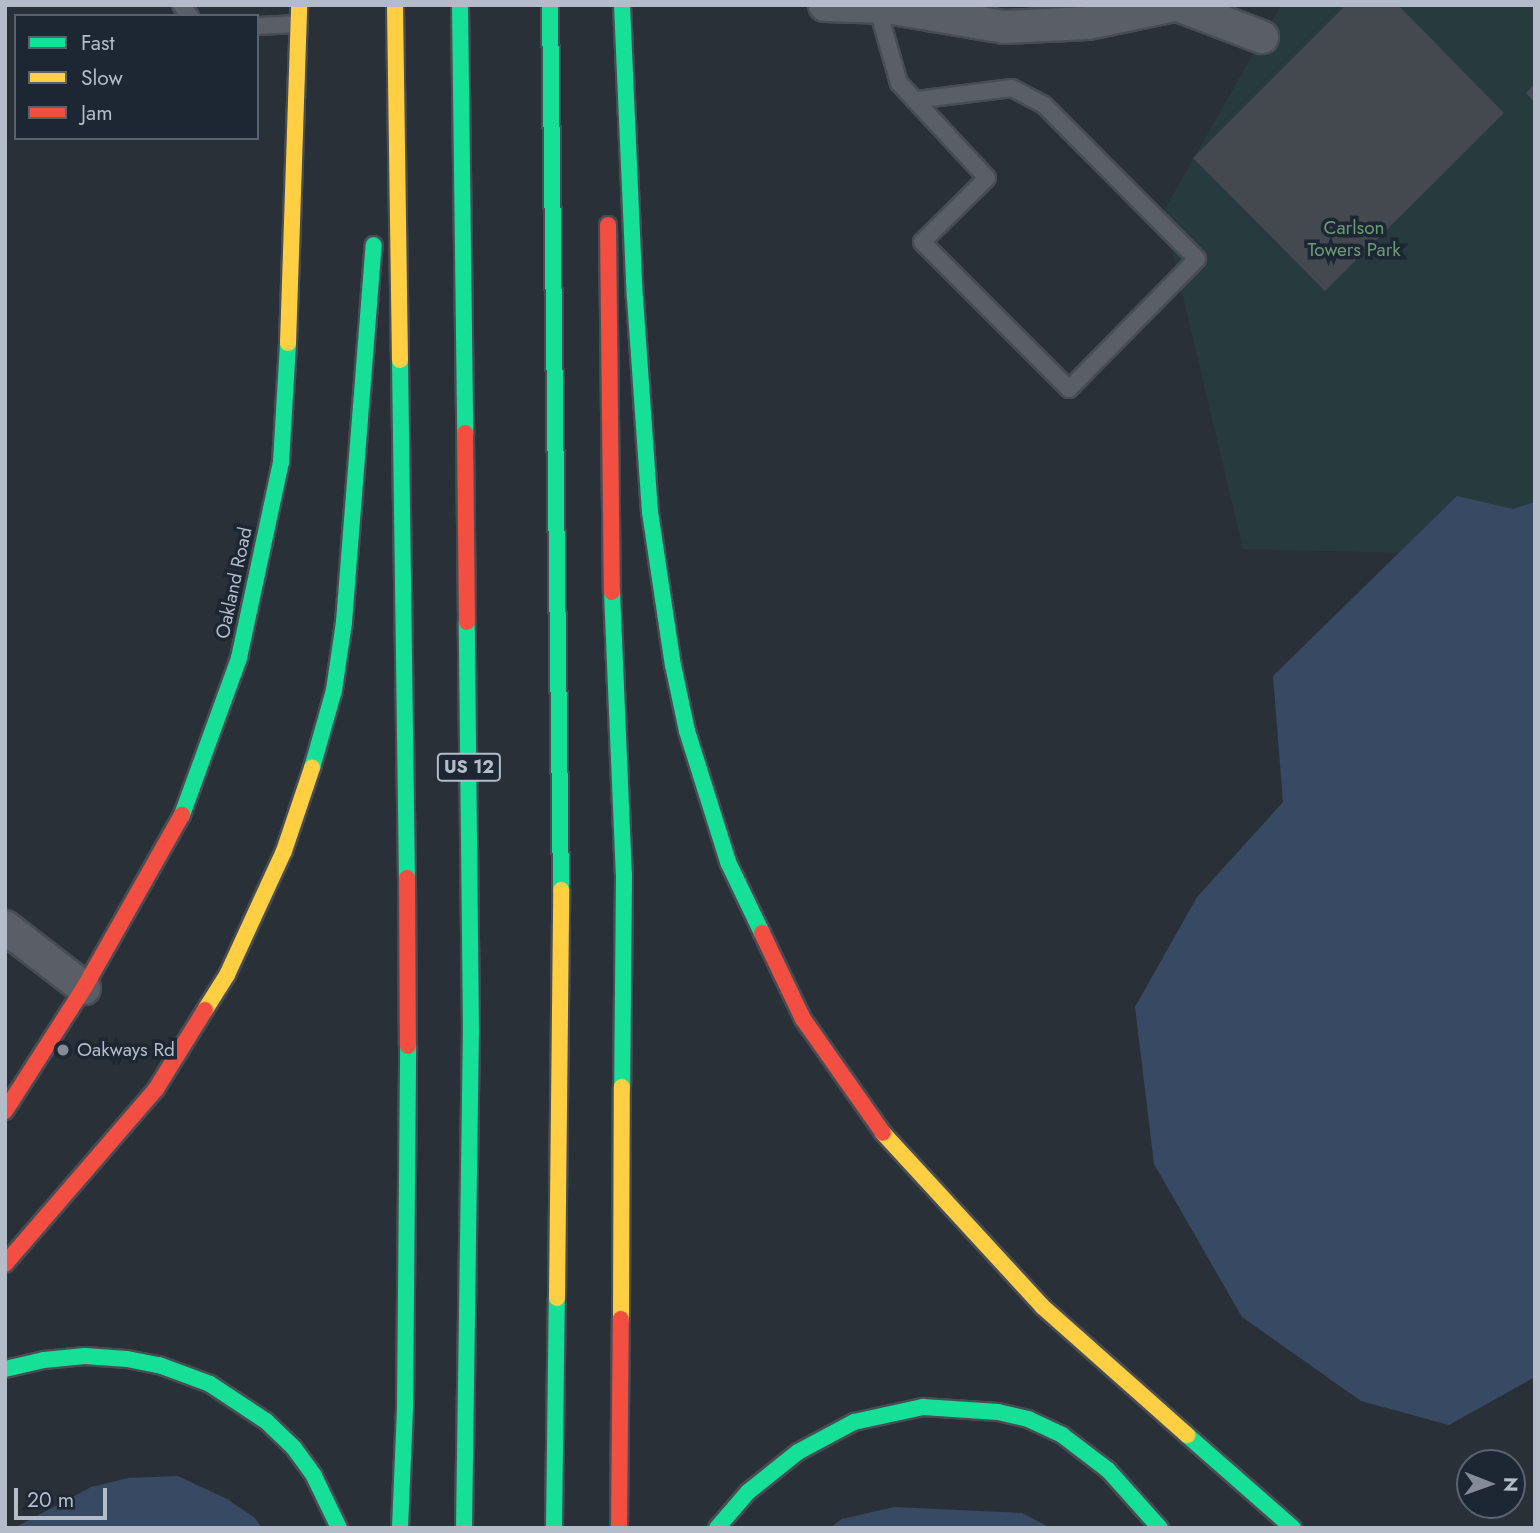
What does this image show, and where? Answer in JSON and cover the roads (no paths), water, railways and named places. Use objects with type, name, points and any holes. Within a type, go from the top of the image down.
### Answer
[{"type":"main road","name":"Oakland Road","points":[[5,1111],[84,988],[180,820],[239,658],[281,462],[292,268],[299,5]]},
{"type":"main road","points":[[380,158],[393,5]]},
{"type":"main road","points":[[393,5],[408,988],[405,1408],[400,1528]]},
{"type":"main road","name":"US 12","points":[[460,5],[471,1031],[464,1528]]},
{"type":"main road","points":[[550,5],[562,962],[554,1528]]},
{"type":"main road","points":[[609,87],[610,5]]},
{"type":"main road","points":[[622,5],[635,298],[650,512],[673,665],[687,731],[728,862],[803,1019],[878,1129],[1043,1307],[1293,1528]]},
{"type":"main road","points":[[608,208],[608,525],[624,886],[619,1528]]},
{"type":"main road","points":[[5,1264],[156,1089],[227,975],[285,851],[331,703],[344,622],[375,228]]},
{"type":"main road","points":[[5,1369],[44,1360],[85,1356],[127,1359],[159,1365],[210,1384],[266,1421],[294,1448],[314,1476],[339,1528]]},
{"type":"main road","points":[[717,1528],[762,1479],[824,1437],[855,1422],[923,1407],[998,1412],[1028,1419],[1062,1435],[1108,1470],[1160,1528]]},
{"type":"street","points":[[825,5],[877,6],[1003,27],[1088,23],[1176,5],[1262,37]]},
{"type":"street","points":[[5,927],[84,988]]},
{"type":"lane","points":[[877,6],[899,83],[987,178],[922,242],[1069,389],[1197,259],[1044,105],[1012,88],[915,100]]},
{"type":"lane","points":[[259,26],[299,24]]},
{"type":"water","points":[[1457,496],[1513,509],[1535,502],[1535,1377],[1449,1425],[1361,1401],[1242,1317],[1154,1164],[1135,1007],[1197,897],[1283,802],[1273,676]]},
{"type":"water","points":[[178,1476],[227,1499],[255,1518],[262,1528],[14,1528],[91,1487],[128,1478]]},
{"type":"water","points":[[894,1507],[1022,1513],[1051,1528],[830,1528],[842,1519]]},
{"type":"place","name":"Oakways Rd","points":[[63,1050]]},
{"type":"park label","name":"Carlson Towers Park","points":[[1354,239]]}]
